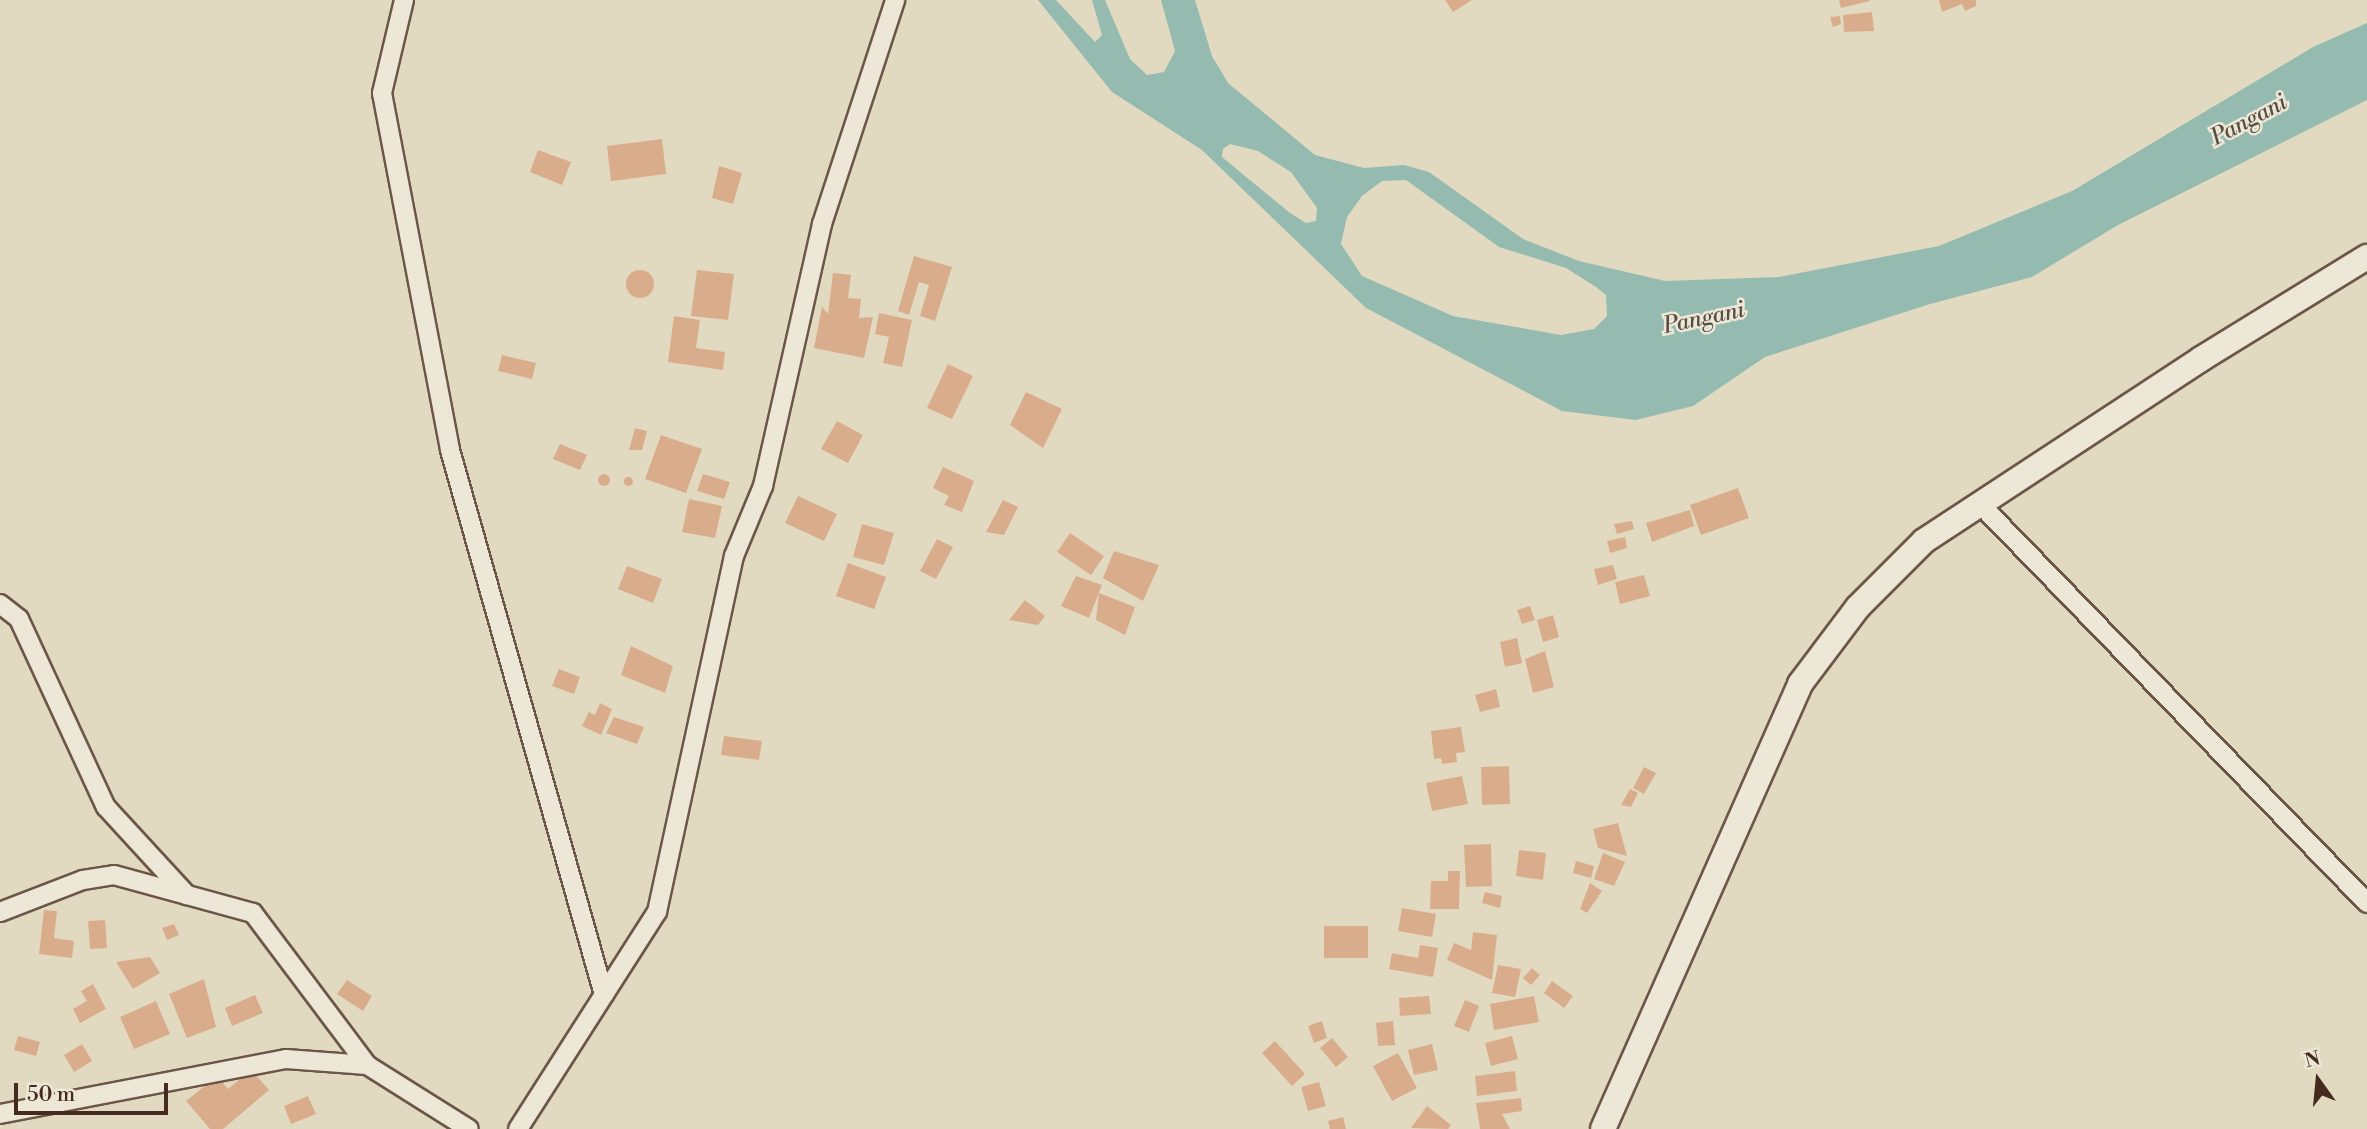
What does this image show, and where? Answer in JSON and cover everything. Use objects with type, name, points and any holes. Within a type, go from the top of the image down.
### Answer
[{"type":"main road","points":[[1603,1129],[1800,684],[1858,607],[1924,541],[2367,257]]},
{"type":"street","points":[[404,0],[382,93],[450,450],[604,995]]},
{"type":"street","points":[[518,1129],[657,912],[734,556],[763,486],[822,224],[895,0]]},
{"type":"street","points":[[1980,504],[2367,903]]},
{"type":"street","points":[[0,604],[19,619],[106,807],[187,895]]},
{"type":"street","points":[[0,912],[83,880],[114,875],[253,913],[367,1065],[469,1129]]},
{"type":"street","points":[[0,1114],[286,1059],[367,1065]]},
{"type":"water","name":"Pangani","points":[[1038,0],[1056,0],[1095,42],[1102,35],[1092,0],[1105,0],[1130,59],[1147,75],[1164,72],[1175,51],[1161,0],[1195,0],[1212,56],[1228,83],[1315,155],[1364,168],[1404,165],[1429,172],[1523,239],[1579,261],[1665,281],[1779,277],[1939,246],[2072,191],[2313,47],[2367,23],[2367,100],[2118,225],[2032,277],[1930,304],[1765,357],[1693,406],[1636,420],[1562,411],[1366,308],[1202,150],[1112,92]],"holes":[[[1230,144],[1258,151],[1291,172],[1317,208],[1316,221],[1306,223],[1290,213],[1222,157],[1223,149]],[[1406,180],[1499,247],[1566,268],[1596,287],[1606,295],[1607,316],[1594,329],[1561,335],[1453,316],[1362,276],[1341,244],[1347,217],[1362,196],[1382,181]]]},
{"type":"building","points":[[1445,0],[1472,0],[1453,12]]},
{"type":"building","points":[[1839,0],[1869,0],[1870,1],[1841,8]]},
{"type":"building","points":[[1939,0],[1976,0],[1976,6],[1965,11],[1962,4],[1942,12]]},
{"type":"building","points":[[1872,12],[1874,31],[1844,32],[1843,15]]},
{"type":"building","points":[[1840,16],[1841,24],[1833,27],[1830,17]]},
{"type":"building","points":[[662,139],[666,174],[611,181],[607,146]]},
{"type":"building","points":[[538,150],[571,162],[562,185],[530,172]]},
{"type":"building","points":[[719,166],[742,173],[733,204],[712,198]]},
{"type":"building","points":[[914,256],[952,267],[935,321],[920,316],[929,285],[919,282],[909,315],[898,311]]},
{"type":"building","points":[[640,270],[650,274],[654,284],[650,294],[640,298],[630,294],[626,284],[630,274]]},
{"type":"building","points":[[697,270],[734,274],[728,320],[691,316]]},
{"type":"building","points":[[833,273],[851,275],[848,298],[861,299],[859,318],[873,317],[864,358],[814,348],[822,307],[828,314]]},
{"type":"building","points":[[879,313],[912,320],[902,367],[883,363],[889,337],[875,334]]},
{"type":"building","points":[[674,316],[700,320],[696,348],[725,352],[723,370],[668,362]]},
{"type":"building","points":[[502,355],[536,363],[532,379],[498,371]]},
{"type":"building","points":[[948,364],[973,376],[952,419],[927,408]]},
{"type":"building","points":[[1026,392],[1062,409],[1043,448],[1010,425]]},
{"type":"building","points":[[837,421],[863,435],[848,463],[821,449]]},
{"type":"building","points":[[635,428],[647,431],[642,450],[629,450]]},
{"type":"building","points":[[661,435],[702,449],[686,493],[645,479]]},
{"type":"building","points":[[560,444],[587,455],[580,470],[553,459]]},
{"type":"building","points":[[943,467],[974,481],[962,512],[944,505],[949,496],[933,488]]},
{"type":"building","points":[[604,474],[610,480],[604,486],[598,480]]},
{"type":"building","points":[[703,474],[730,482],[724,499],[697,491]]},
{"type":"building","points":[[628,477],[632,481],[628,485],[624,481]]},
{"type":"building","points":[[1738,488],[1749,518],[1701,535],[1690,505]]},
{"type":"building","points":[[798,496],[837,514],[824,541],[785,523]]},
{"type":"building","points":[[689,499],[722,506],[715,538],[682,532]]},
{"type":"building","points":[[1003,500],[1018,507],[1004,535],[986,532]]},
{"type":"building","points":[[1690,510],[1694,526],[1652,542],[1646,523]]},
{"type":"building","points":[[1632,521],[1634,529],[1617,534],[1614,524]]},
{"type":"building","points":[[862,524],[894,533],[884,565],[853,557]]},
{"type":"building","points":[[1070,533],[1104,556],[1091,575],[1057,552]]},
{"type":"building","points":[[1625,537],[1627,548],[1610,553],[1607,541]]},
{"type":"building","points":[[937,539],[953,547],[936,579],[920,571]]},
{"type":"building","points":[[1114,551],[1159,565],[1143,601],[1103,578]]},
{"type":"building","points":[[848,563],[886,577],[874,609],[836,596]]},
{"type":"building","points":[[1613,565],[1617,579],[1598,585],[1594,569]]},
{"type":"building","points":[[627,566],[662,579],[653,603],[618,589]]},
{"type":"building","points":[[1644,575],[1650,596],[1620,604],[1615,582]]},
{"type":"building","points":[[1076,576],[1102,585],[1089,618],[1061,606]]},
{"type":"building","points":[[1099,593],[1135,607],[1125,635],[1096,620]]},
{"type":"building","points":[[1025,600],[1045,616],[1038,625],[1009,620]]},
{"type":"building","points":[[1530,606],[1535,620],[1522,624],[1517,610]]},
{"type":"building","points":[[1553,615],[1559,637],[1543,642],[1537,620]]},
{"type":"building","points":[[1517,638],[1522,663],[1505,667],[1500,642]]},
{"type":"building","points":[[631,646],[673,666],[665,693],[621,675]]},
{"type":"building","points":[[1545,651],[1554,687],[1533,693],[1525,659]]},
{"type":"building","points":[[559,669],[580,677],[574,694],[552,686]]},
{"type":"building","points":[[1496,689],[1500,707],[1480,712],[1475,695]]},
{"type":"building","points":[[600,703],[612,709],[601,735],[582,726],[589,712],[595,715]]},
{"type":"building","points":[[614,717],[644,727],[637,744],[606,733]]},
{"type":"building","points":[[1461,727],[1465,752],[1456,753],[1457,762],[1442,764],[1441,758],[1434,759],[1431,731]]},
{"type":"building","points":[[724,736],[762,741],[759,760],[721,755]]},
{"type":"building","points":[[1509,766],[1510,804],[1482,805],[1481,767]]},
{"type":"building","points":[[1644,767],[1656,773],[1644,794],[1633,788]]},
{"type":"building","points":[[1462,776],[1468,804],[1432,811],[1426,783]]},
{"type":"building","points":[[1630,789],[1638,793],[1631,807],[1621,805]]},
{"type":"building","points":[[1618,823],[1627,856],[1598,848],[1593,829]]},
{"type":"building","points":[[1491,844],[1492,886],[1466,887],[1464,845]]},
{"type":"building","points":[[1519,850],[1546,853],[1543,880],[1516,876]]},
{"type":"building","points":[[1603,853],[1625,862],[1614,886],[1594,879]]},
{"type":"building","points":[[1576,861],[1594,866],[1591,878],[1573,873]]},
{"type":"building","points":[[1448,871],[1460,871],[1459,909],[1430,909],[1431,881],[1448,881]]},
{"type":"building","points":[[1590,883],[1602,891],[1587,913],[1580,909]]},
{"type":"building","points":[[1485,892],[1502,896],[1500,908],[1482,903]]},
{"type":"building","points":[[1402,908],[1436,914],[1432,937],[1398,931]]},
{"type":"building","points":[[44,910],[57,911],[54,938],[74,941],[72,958],[39,954]]},
{"type":"building","points":[[105,920],[107,948],[90,949],[88,921]]},
{"type":"building","points":[[174,924],[179,935],[167,940],[162,928]]},
{"type":"building","points":[[1324,926],[1368,926],[1368,958],[1324,958]]},
{"type":"building","points":[[1473,932],[1497,935],[1492,980],[1447,960],[1454,943],[1471,950]]},
{"type":"building","points":[[1420,945],[1438,948],[1433,977],[1389,969],[1392,953],[1418,958]]},
{"type":"building","points":[[150,957],[160,973],[133,989],[116,962]]},
{"type":"building","points":[[1498,965],[1521,969],[1515,997],[1492,993]]},
{"type":"building","points":[[1532,968],[1540,975],[1531,985],[1523,978]]},
{"type":"building","points":[[204,979],[216,1027],[187,1038],[169,994]]},
{"type":"building","points":[[347,980],[372,996],[363,1011],[337,994]]},
{"type":"building","points":[[1552,981],[1573,996],[1564,1008],[1544,993]]},
{"type":"building","points":[[93,984],[106,1009],[80,1023],[73,1009],[87,1001],[81,991]]},
{"type":"building","points":[[255,995],[263,1013],[232,1026],[225,1008]]},
{"type":"building","points":[[1429,996],[1431,1014],[1400,1016],[1399,998]]},
{"type":"building","points":[[1534,996],[1539,1022],[1494,1030],[1490,1004]]},
{"type":"building","points":[[1465,1000],[1479,1006],[1469,1032],[1454,1026]]},
{"type":"building","points":[[156,1001],[170,1034],[134,1049],[120,1017]]},
{"type":"building","points":[[1322,1021],[1327,1038],[1314,1043],[1308,1026]]},
{"type":"building","points":[[1393,1021],[1395,1045],[1378,1046],[1376,1023]]},
{"type":"building","points":[[18,1036],[40,1042],[36,1056],[14,1050]]},
{"type":"building","points":[[1512,1036],[1518,1059],[1491,1066],[1485,1043]]},
{"type":"building","points":[[1332,1038],[1348,1057],[1336,1067],[1320,1048]]},
{"type":"building","points":[[1275,1041],[1305,1074],[1292,1086],[1262,1053]]},
{"type":"building","points":[[82,1044],[92,1061],[74,1072],[64,1055]]},
{"type":"building","points":[[1432,1044],[1438,1070],[1414,1075],[1408,1050]]},
{"type":"building","points":[[1398,1053],[1417,1088],[1392,1101],[1373,1066]]},
{"type":"building","points":[[251,1070],[269,1090],[223,1129],[210,1129],[186,1101],[217,1076],[228,1089]]},
{"type":"building","points":[[1515,1071],[1517,1091],[1477,1096],[1475,1076]]},
{"type":"building","points":[[1319,1082],[1326,1106],[1308,1111],[1301,1087]]},
{"type":"building","points":[[308,1096],[316,1114],[291,1124],[284,1106]]},
{"type":"building","points":[[1521,1098],[1522,1111],[1502,1114],[1510,1129],[1480,1129],[1476,1103]]},
{"type":"building","points":[[1427,1106],[1451,1125],[1448,1129],[1411,1128]]},
{"type":"building","points":[[1343,1117],[1346,1129],[1330,1129],[1328,1121]]}]
